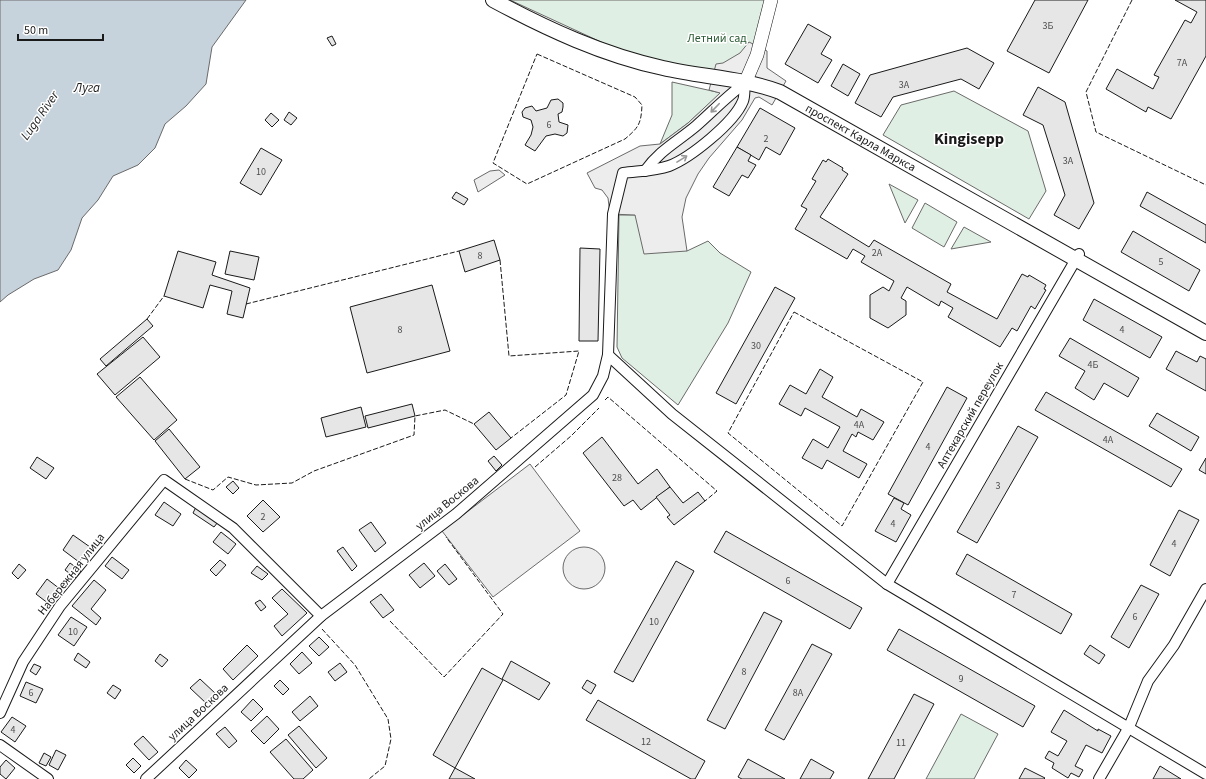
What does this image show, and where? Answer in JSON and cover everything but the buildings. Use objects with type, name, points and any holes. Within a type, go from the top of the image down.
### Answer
[{"type":"main road","name":"проспект Карла Маркса","points":[[493,0],[572,39],[610,53],[663,68],[770,88],[780,92],[1077,257],[1206,333]]},
{"type":"main road","points":[[1077,257],[1206,326]]},
{"type":"street","points":[[645,171],[670,166],[681,160],[707,141],[728,121],[743,101],[745,83],[757,55],[772,0]]},
{"type":"street","points":[[645,171],[653,159],[665,148],[694,128],[725,98],[745,83]]},
{"type":"street","name":"улица Воскова","points":[[146,779],[321,616],[456,514],[593,395],[603,376],[608,355],[614,214],[623,173],[645,171]]},
{"type":"street","name":"Аптекарский переулок","points":[[886,584],[1077,257]]},
{"type":"street","points":[[608,355],[672,414],[886,584],[1206,774]]},
{"type":"street","name":"Набережная улица","points":[[0,713],[23,662],[60,606],[164,480],[233,528],[321,616]]},
{"type":"street","points":[[1099,779],[1129,727],[1148,681],[1174,646],[1206,589]]},
{"type":"street","points":[[0,745],[48,779]]},
{"type":"green space","name":"Летний сад","points":[[510,0],[771,0],[745,83],[653,66]]},
{"type":"green space","points":[[672,82],[721,93],[688,123],[660,144],[672,115]]},
{"type":"green space","points":[[954,91],[1028,131],[1046,191],[1029,219],[883,135],[901,105]]},
{"type":"green space","points":[[889,184],[918,200],[905,223]]},
{"type":"green space","points":[[925,203],[957,222],[944,247],[912,228]]},
{"type":"green space","points":[[619,215],[635,215],[687,251],[708,241],[720,253],[751,272],[728,323],[678,405],[622,358],[617,347]]},
{"type":"green space","points":[[964,227],[991,242],[951,249]]},
{"type":"green space","points":[[961,714],[998,734],[974,779],[926,779]]},
{"type":"shaded area","points":[[749,42],[767,51],[767,68],[786,81],[772,105],[759,97],[755,98],[742,120],[709,158],[698,174],[686,198],[682,217],[687,251],[644,254],[635,215],[610,214],[608,198],[602,190],[595,188],[587,173],[640,146],[660,144],[688,123],[720,93],[709,90],[716,64],[723,63],[740,53]]},
{"type":"shaded area","points":[[499,170],[505,175],[478,192],[474,180],[490,171]]},
{"type":"shaded area","points":[[530,464],[580,531],[493,597],[442,531]]},
{"type":"shaded area","points":[[580,547],[588,547],[596,550],[602,556],[605,568],[602,580],[596,586],[588,589],[580,589],[572,586],[566,580],[563,572],[563,564],[566,556],[572,550]]},
{"type":"water","name":"Луга","points":[[0,0],[246,0],[212,47],[206,84],[186,106],[165,124],[155,148],[138,165],[113,176],[98,200],[82,218],[71,250],[58,270],[34,279],[8,295],[0,302]]},
{"type":"fence","points":[[1132,0],[1086,92],[1096,132],[1206,185]]},
{"type":"fence","points":[[537,54],[635,97],[642,105],[642,111],[638,125],[625,139],[527,184],[493,163],[537,54]]},
{"type":"fence","points":[[246,304],[459,251]]},
{"type":"fence","points":[[500,260],[509,356],[579,351],[566,395],[511,438]]},
{"type":"fence","points":[[147,319],[164,296]]},
{"type":"fence","points":[[794,312],[923,382],[842,526],[728,433],[794,312]]},
{"type":"fence","points":[[605,400],[608,397],[717,491],[705,501]]},
{"type":"fence","points":[[535,467],[571,436],[599,408]]},
{"type":"fence","points":[[185,479],[213,490],[228,477],[256,485],[292,483],[314,471],[414,435],[415,416],[445,410],[474,424]]},
{"type":"fence","points":[[390,621],[444,677],[503,614],[446,537]]},
{"type":"fence","points":[[322,629],[355,665],[388,719],[391,739],[385,766],[369,779]]},
{"type":"district","name":"Kingisepp","points":[[969,138]]},
{"type":"water label","name":"Luga River","points":[[39,115]]}]
